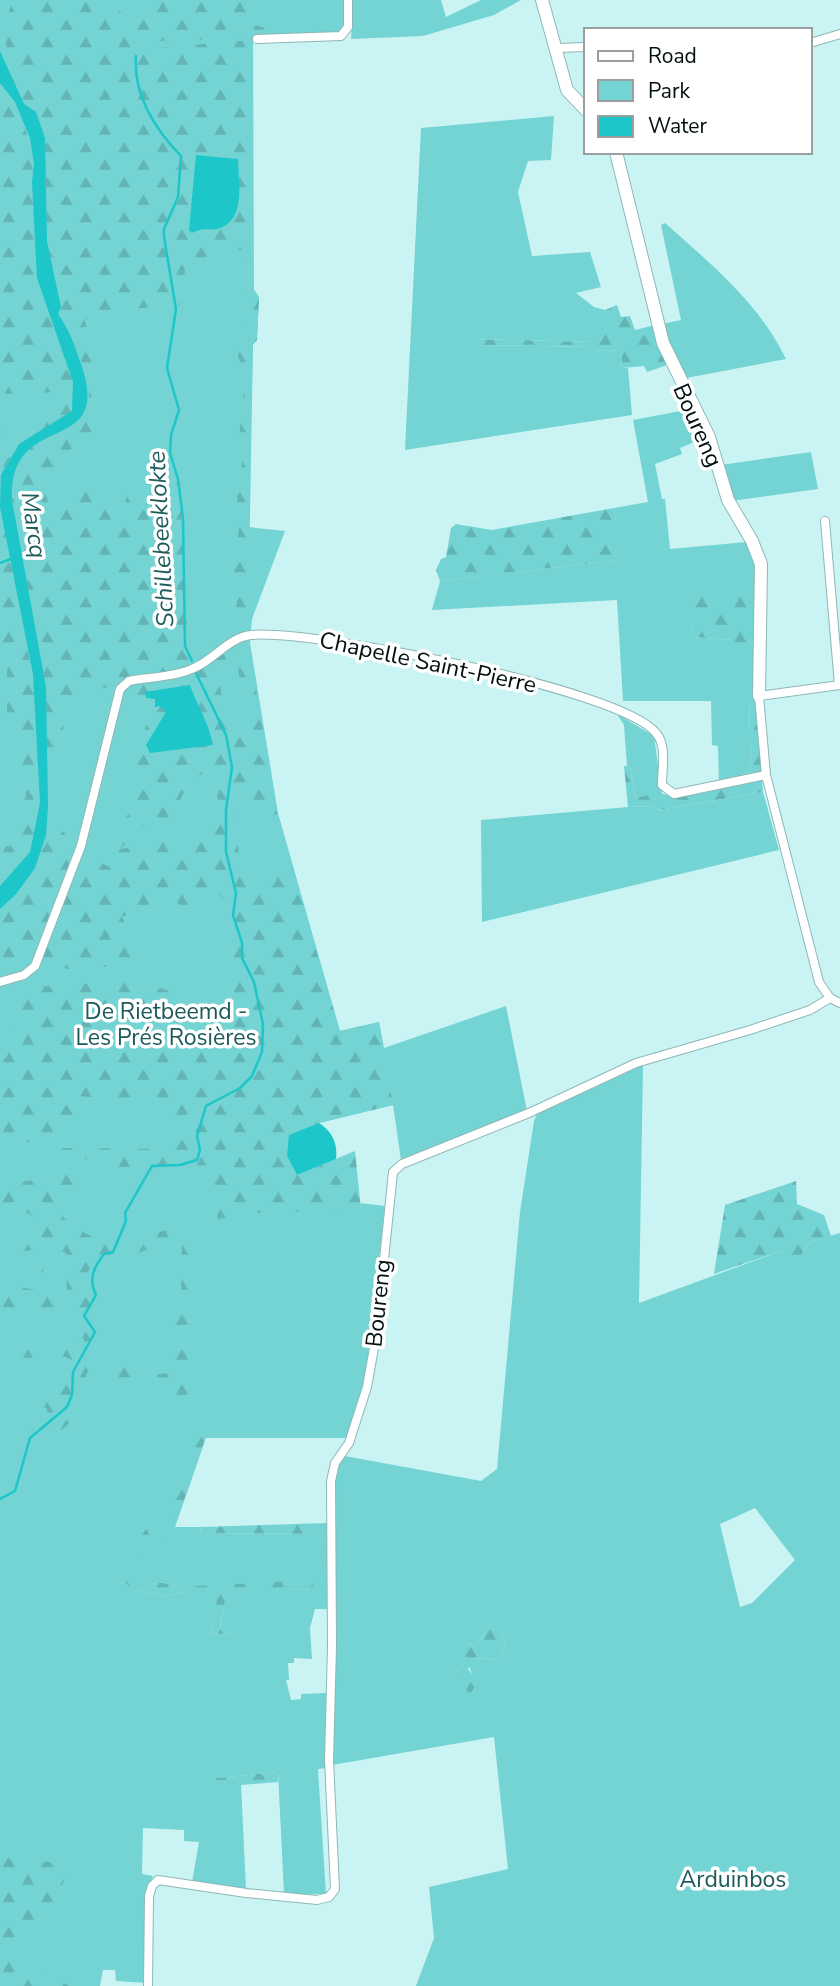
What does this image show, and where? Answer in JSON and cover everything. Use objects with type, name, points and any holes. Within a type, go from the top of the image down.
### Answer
[{"type":"street","points":[[257,39],[341,36],[348,27],[348,0]]},
{"type":"street","points":[[542,0],[558,48],[567,90],[584,108]]},
{"type":"street","points":[[812,42],[840,34]]},
{"type":"street","points":[[558,48],[584,47]]},
{"type":"street","name":"Boureng","points":[[148,1986],[149,1896],[152,1886],[158,1880],[259,1895],[317,1900],[329,1897],[336,1882],[329,1760],[332,1646],[331,1481],[335,1463],[349,1443],[367,1387],[376,1337],[393,1172],[402,1164],[518,1117],[636,1063],[810,1010],[830,998],[819,982],[766,775],[759,696],[761,564],[752,541],[728,500],[709,437],[663,343],[616,154]]},
{"type":"street","points":[[759,696],[839,685],[825,521]]},
{"type":"street","name":"Chapelle Saint-Pierre","points":[[0,982],[24,975],[35,966],[81,846],[120,689],[129,681],[199,666],[246,635],[290,634],[382,648],[532,683],[605,706],[644,723],[656,732],[662,747],[662,785],[674,794],[766,775]]},
{"type":"street","points":[[830,998],[840,1003]]},
{"type":"green space","name":"De Rietbeemd - Les Prés Rosières","points":[[0,0],[344,0],[344,24],[339,32],[253,38],[254,291],[259,297],[257,340],[253,344],[248,527],[285,531],[252,619],[250,643],[278,813],[340,1031],[379,1022],[384,1048],[506,1006],[527,1111],[401,1160],[393,1105],[319,1123],[298,1132],[287,1156],[297,1175],[361,1209],[360,1203],[385,1206],[365,1382],[347,1438],[206,1438],[175,1527],[201,1527],[200,1533],[328,1534],[330,1609],[315,1609],[310,1628],[312,1659],[294,1658],[294,1663],[288,1663],[289,1680],[286,1680],[291,1700],[301,1699],[301,1694],[328,1693],[327,1768],[318,1769],[326,1894],[284,1894],[278,1772],[216,1778],[217,1786],[241,1784],[246,1890],[192,1882],[199,1842],[184,1841],[184,1830],[143,1828],[142,1874],[153,1876],[145,1894],[146,1983],[116,1981],[115,1970],[103,1970],[100,1986],[0,1986]],"holes":[[[135,1582],[167,1583],[177,1587],[313,1589],[227,1591],[220,1627],[232,1630],[231,1636],[210,1632],[220,1591],[188,1591],[167,1596],[133,1590]]]},
{"type":"green space","points":[[13,0],[111,0],[132,25],[137,24],[135,11],[144,2],[249,0],[249,23],[274,31],[274,37],[155,41],[132,38],[129,43],[142,49],[253,40],[251,285],[259,297],[257,340],[253,344],[248,632],[242,635],[239,628],[237,579],[232,573],[239,529],[236,481],[242,468],[239,441],[244,393],[242,370],[234,348],[243,337],[246,325],[244,260],[248,250],[207,247],[208,260],[197,262],[185,270],[180,305],[129,309],[84,319],[95,353],[104,361],[106,368],[95,375],[97,414],[90,429],[95,433],[82,448],[76,446],[64,453],[72,462],[71,470],[57,474],[44,472],[38,480],[49,508],[55,510],[84,491],[105,489],[113,510],[129,519],[135,519],[140,514],[125,502],[129,491],[144,492],[154,470],[165,458],[171,455],[178,463],[190,666],[188,669],[57,699],[63,735],[61,740],[54,742],[55,757],[47,759],[46,687],[12,500],[12,476],[24,451],[74,425],[89,396],[88,378],[67,323],[58,314],[47,242],[44,137],[36,112],[25,102],[11,76],[6,44]]},
{"type":"green space","points":[[353,0],[441,0],[446,17],[481,0],[521,0],[494,15],[423,36],[351,39]]},
{"type":"green space","points":[[0,83],[14,104],[29,141],[33,176],[36,273],[74,387],[72,411],[23,443],[6,466],[0,481],[0,431],[17,436],[58,403],[60,392],[0,394]]},
{"type":"green space","points":[[554,116],[551,160],[528,161],[518,192],[532,256],[590,252],[601,287],[576,293],[594,307],[605,310],[610,329],[595,342],[475,339],[474,345],[593,347],[593,350],[621,351],[622,368],[628,368],[632,415],[405,450],[421,128]]},
{"type":"green space","points":[[665,223],[733,285],[762,320],[786,359],[681,379],[662,324],[681,320],[661,225]]},
{"type":"green space","points":[[617,305],[621,317],[630,316],[635,330],[655,325],[667,365],[647,372],[644,366],[622,368],[621,351],[593,350],[593,347],[474,345],[474,339],[595,342],[595,332],[609,329],[605,310]]},
{"type":"green space","points":[[691,409],[706,437],[680,448],[682,454],[655,464],[662,499],[665,499],[670,549],[747,542],[755,556],[758,593],[693,595],[691,637],[734,640],[754,661],[755,701],[749,701],[751,772],[729,777],[729,780],[719,783],[718,746],[712,745],[711,701],[623,701],[617,600],[432,610],[440,581],[620,560],[614,508],[648,502],[633,420]]},
{"type":"green space","points":[[811,452],[818,489],[731,501],[721,465]]},
{"type":"green space","points":[[0,498],[16,577],[21,622],[33,674],[40,803],[30,852],[0,886],[0,843],[9,847],[26,797],[21,759],[7,728],[7,667],[0,623]]},
{"type":"green space","points":[[614,508],[621,560],[440,581],[436,570],[441,559],[446,557],[451,528],[456,524],[492,530]]},
{"type":"green space","points":[[758,593],[754,661],[734,659],[734,640],[691,637],[692,594]]},
{"type":"green space","points":[[241,640],[238,649],[212,672],[220,684],[225,723],[234,727],[247,723],[249,716],[238,667],[242,649],[248,642],[277,814],[267,817],[254,812],[251,801],[239,795],[233,803],[239,853],[257,879],[289,858],[340,1031],[379,1022],[393,1105],[319,1123],[289,1135],[287,1156],[297,1175],[355,1151],[361,1210],[249,1213],[218,1219],[210,1165],[121,1167],[76,1157],[75,1166],[81,1183],[62,1207],[61,1214],[79,1230],[118,1243],[143,1238],[186,1223],[193,1280],[187,1412],[177,1408],[176,1391],[172,1387],[88,1371],[71,1422],[60,1431],[28,1442],[24,1435],[40,1424],[47,1414],[47,1409],[36,1402],[37,1394],[50,1384],[68,1383],[70,1359],[63,1356],[0,1359],[0,1347],[85,1342],[73,1319],[68,1300],[66,1253],[53,1248],[44,1251],[43,1277],[37,1280],[32,1250],[13,1253],[18,1241],[38,1230],[37,1220],[19,1212],[0,1218],[0,1196],[24,1182],[36,1181],[51,1187],[59,1183],[66,1173],[58,1154],[63,1148],[172,1149],[169,1126],[153,1102],[78,1096],[67,1125],[52,1139],[30,1142],[0,1137],[0,1061],[7,1057],[22,992],[32,987],[110,983],[151,986],[167,991],[179,998],[173,1008],[109,1002],[102,1042],[135,1046],[131,1059],[144,1061],[176,1040],[195,1044],[214,1021],[227,985],[234,947],[234,930],[232,913],[218,893],[190,915],[170,896],[122,917],[142,961],[113,967],[81,966],[68,969],[45,964],[0,978],[0,909],[29,875],[46,835],[52,837],[54,828],[65,833],[67,845],[109,867],[113,824],[126,817],[132,809],[137,784],[131,767],[149,718],[148,711],[131,704],[127,698],[130,683],[190,671]],"holes":[[[207,772],[217,793],[220,819],[209,836],[120,849],[145,824],[162,826],[173,819],[189,785]],[[182,1238],[181,1315],[172,1319],[171,1369],[168,1373],[159,1374],[90,1361],[82,1350],[85,1342],[95,1338],[88,1270]]]},
{"type":"green space","points":[[749,701],[755,701],[763,792],[659,810],[651,806],[628,807],[624,766],[630,766],[635,798],[659,793],[675,797],[730,786],[729,777],[751,772]]},
{"type":"green space","points":[[617,714],[654,736],[662,794],[635,798],[630,767],[627,766],[624,725]]},
{"type":"green space","points":[[763,792],[779,850],[482,922],[481,820],[628,807],[651,806],[659,810]]},
{"type":"green space","name":"Arduinbos","points":[[643,1065],[639,1303],[781,1251],[804,1251],[810,1242],[840,1233],[840,1986],[416,1986],[434,1938],[429,1887],[508,1869],[494,1737],[332,1765],[334,1489],[339,1465],[345,1456],[481,1481],[497,1469],[520,1212],[537,1114]],"holes":[[[755,1508],[795,1560],[752,1603],[740,1607],[720,1524]],[[488,1628],[502,1633],[505,1647],[499,1660],[476,1658],[469,1665],[473,1678],[454,1677],[464,1664],[468,1644],[476,1646]]]},
{"type":"green space","points":[[796,1181],[797,1204],[824,1215],[831,1236],[810,1242],[801,1255],[787,1255],[781,1251],[714,1274],[725,1205]]},
{"type":"green space","points":[[0,1285],[55,1292],[55,1309],[20,1312],[0,1307]]},
{"type":"green space","points":[[197,1431],[203,1431],[206,1436],[173,1532],[139,1563],[136,1561],[146,1546],[142,1535],[150,1523],[159,1526],[168,1519],[196,1449],[188,1439]]},
{"type":"green space","points":[[328,1523],[328,1534],[200,1533],[201,1527]]},
{"type":"green space","points":[[135,1571],[134,1581],[145,1584],[167,1583],[177,1587],[312,1580],[313,1589],[227,1592],[220,1626],[232,1630],[231,1636],[210,1632],[219,1591],[188,1591],[167,1596],[132,1590],[126,1583],[127,1573]]},
{"type":"green space","points":[[493,1626],[502,1633],[505,1647],[499,1660],[476,1658],[468,1669],[478,1682],[470,1694],[454,1677],[464,1664],[454,1656],[455,1651],[468,1644],[476,1646],[488,1628]]},
{"type":"green space","points":[[278,1772],[278,1782],[216,1787],[216,1778]]},
{"type":"green space","points":[[0,1857],[60,1863],[66,1868],[64,1880],[54,1902],[13,1953],[16,1960],[70,1986],[0,1986]]},
{"type":"water","points":[[0,51],[24,104],[36,112],[45,138],[47,242],[61,307],[58,314],[77,352],[87,395],[83,414],[72,425],[25,453],[15,472],[12,500],[46,687],[48,807],[46,835],[35,868],[16,894],[0,909],[0,886],[30,852],[40,803],[33,674],[0,507],[1,475],[19,444],[72,411],[73,382],[37,278],[32,182],[34,164],[30,138],[15,102],[0,83]]},
{"type":"water","points":[[196,155],[238,159],[239,196],[235,214],[223,227],[192,233],[189,230]]},
{"type":"water","points":[[190,685],[213,745],[150,753],[146,745],[166,712],[160,706],[155,707],[155,699],[146,698],[145,692]]},
{"type":"water","points":[[319,1123],[333,1138],[336,1159],[297,1175],[287,1156],[289,1135]]},
{"type":"waterway","name":"Schillebeeklokte","points":[[136,56],[138,84],[147,110],[162,134],[181,156],[178,197],[164,229],[164,237],[176,309],[167,368],[179,410],[171,435],[170,453],[178,479],[183,519],[185,646],[192,661]]},
{"type":"waterway","name":"Marcq","points":[[0,563],[13,558]]},
{"type":"waterway","name":"Schillebeeklokte","points":[[0,1499],[15,1491],[30,1438],[67,1407],[72,1395],[73,1372],[95,1332],[84,1316],[96,1295],[92,1284],[95,1268],[104,1254],[113,1252],[126,1221],[125,1213],[152,1166],[180,1165],[197,1160],[200,1150],[197,1136],[206,1106],[240,1088],[252,1076],[262,1052],[263,1024],[254,982],[242,958],[242,943],[233,915],[236,893],[226,852],[226,810],[232,767],[226,735],[196,673]]}]
